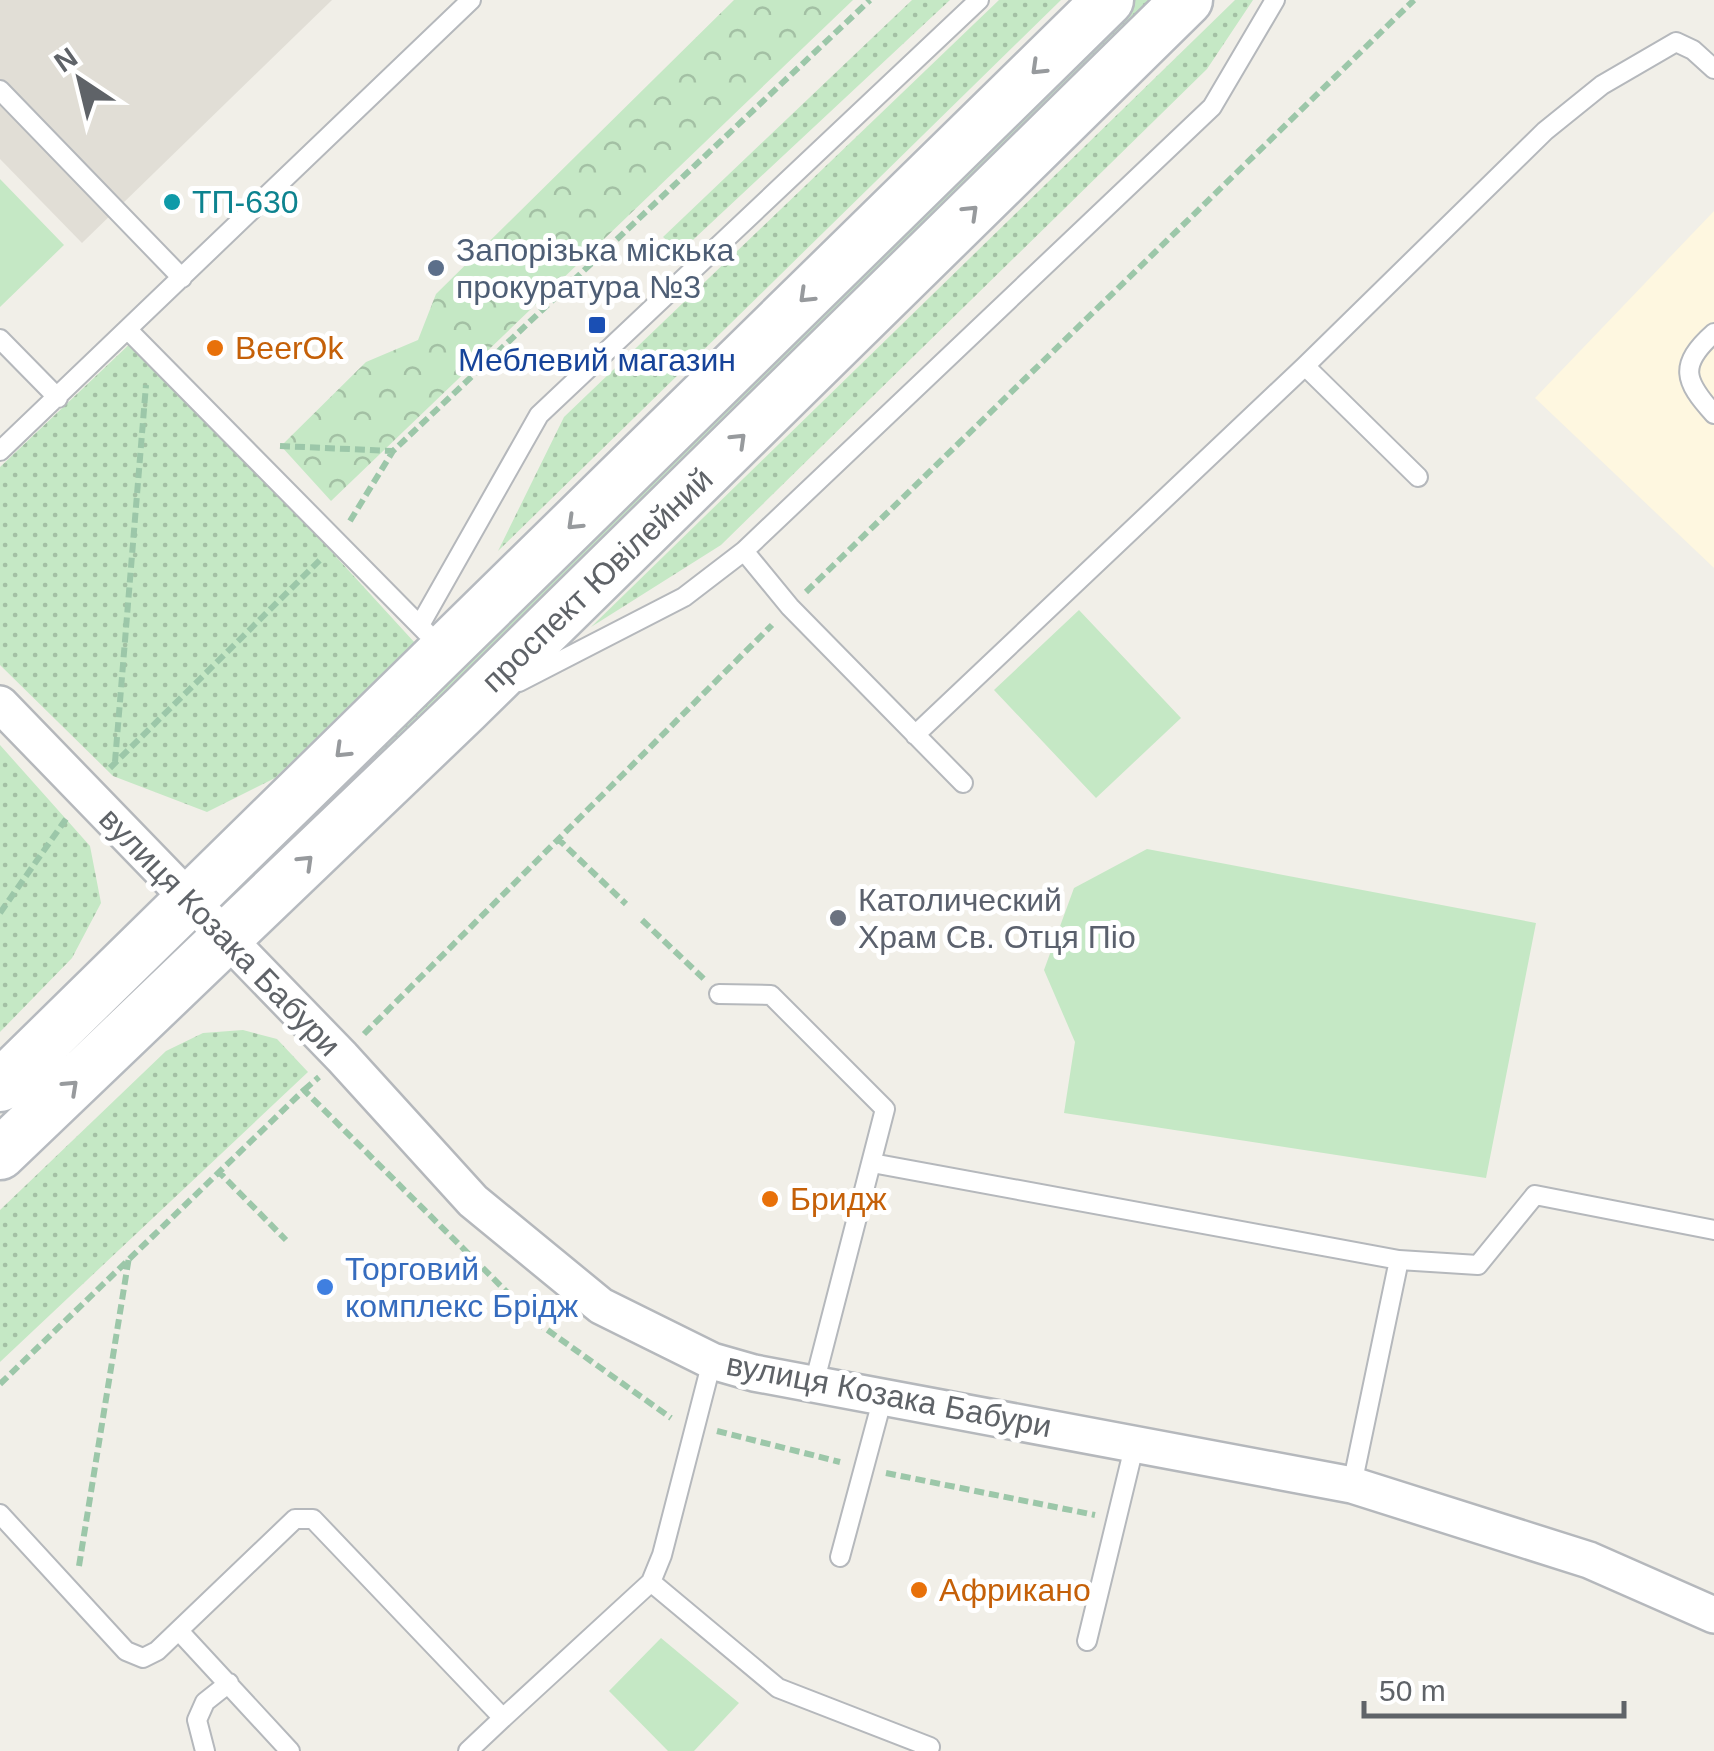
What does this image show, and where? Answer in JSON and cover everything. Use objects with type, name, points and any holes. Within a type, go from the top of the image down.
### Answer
[{"type":"street","name":"проспект Ювілейний","points":[[0,1086],[190,901],[432,638],[1108,0]]},
{"type":"street","name":"проспект Ювілейний","points":[[0,1154],[465,709],[1187,0]]},
{"type":"street","name":"вулиця Козака Бабури","points":[[0,704],[228,938],[474,1200],[536,1256],[601,1306],[712,1361],[814,1384],[1352,1485],[1589,1560],[1714,1615]]},
{"type":"lane","points":[[0,451],[470,0]]},
{"type":"lane","points":[[128,330],[432,638],[539,415],[979,0]]},
{"type":"lane","points":[[465,709],[684,597],[744,551],[1212,107],[1275,0]]},
{"type":"lane","points":[[914,734],[1305,366],[1546,131],[1602,85],[1676,42],[1693,50],[1714,69]]},
{"type":"lane","points":[[0,90],[182,278]]},
{"type":"lane","points":[[1714,333],[1690,358],[1688,374],[1695,393],[1714,414]]},
{"type":"lane","points":[[0,339],[58,398]]},
{"type":"lane","points":[[1305,366],[1418,477]]},
{"type":"lane","points":[[744,551],[790,607],[962,783]]},
{"type":"lane","points":[[719,994],[772,996],[885,1109],[814,1384]]},
{"type":"lane","points":[[872,1163],[1399,1260],[1478,1266],[1535,1195],[1714,1230]]},
{"type":"lane","points":[[1352,1485],[1399,1260]]},
{"type":"lane","points":[[468,1751],[650,1582],[662,1555],[712,1361]]},
{"type":"lane","points":[[840,1557],[883,1397]]},
{"type":"lane","points":[[1087,1641],[1135,1443]]},
{"type":"lane","points":[[0,1514],[126,1650],[143,1658],[179,1630],[295,1519],[313,1519],[504,1718]]},
{"type":"lane","points":[[650,1582],[778,1688],[930,1748]]},
{"type":"lane","points":[[179,1630],[290,1751]]},
{"type":"lane","points":[[205,1751],[196,1720],[205,1702],[230,1683]]},
{"type":"path","points":[[149,351],[115,763],[337,541],[394,451],[870,0]]},
{"type":"path","points":[[0,1384],[217,1170],[342,1058],[790,607],[1414,0]]},
{"type":"path","points":[[242,445],[394,451]]},
{"type":"path","points":[[0,913],[66,818]]},
{"type":"path","points":[[558,838],[626,904]]},
{"type":"path","points":[[642,920],[719,994]]},
{"type":"path","points":[[304,1090],[539,1324],[676,1422],[864,1468],[1116,1519]]},
{"type":"path","points":[[217,1170],[286,1240]]},
{"type":"path","points":[[75,1592],[129,1256]]},
{"type":"shaded area","points":[[0,0],[332,0],[82,243],[0,159]]},
{"type":"shaded area","points":[[1714,211],[1714,568],[1535,398]]},
{"type":"green space","points":[[734,0],[853,0],[331,501],[281,446],[366,362],[418,340],[436,294]]},
{"type":"green space","points":[[912,0],[950,0],[680,252],[663,237]]},
{"type":"green space","points":[[999,0],[1061,0],[498,551],[564,417]]},
{"type":"green space","points":[[1134,0],[1152,0],[315,823],[303,812]]},
{"type":"green space","points":[[1235,0],[1253,0],[1207,69],[721,545],[591,627]]},
{"type":"green space","points":[[0,179],[64,245],[0,307]]},
{"type":"green space","points":[[136,338],[415,643],[275,778],[207,812],[113,776],[0,665],[0,467]]},
{"type":"green space","points":[[1079,610],[1181,718],[1096,798],[994,690]]},
{"type":"green space","points":[[0,745],[90,846],[101,903],[72,958],[0,1032]]},
{"type":"green space","points":[[1147,849],[1536,923],[1486,1178],[1064,1113],[1075,1042],[1044,970],[1074,888]]},
{"type":"green space","points":[[243,1030],[277,1039],[308,1072],[0,1362],[0,1210],[166,1051],[203,1033]]},
{"type":"green space","points":[[661,1638],[739,1703],[694,1751],[668,1751],[609,1691]]},
{"type":"place","name":"ТП-630","points":[[172,202]]},
{"type":"place","name":"Запорізька міскька прокуратура №3","points":[[436,268]]},
{"type":"place","name":"Меблевий магазин","points":[[597,325]]},
{"type":"place","name":"BeerOk","points":[[215,348]]},
{"type":"place","name":"Католический Храм Св. Отця Піо","points":[[838,918]]},
{"type":"place","name":"Бридж","points":[[770,1199]]},
{"type":"place","name":"Торговий комплекс Брідж","points":[[325,1287]]},
{"type":"place","name":"Африкано","points":[[919,1590]]}]
